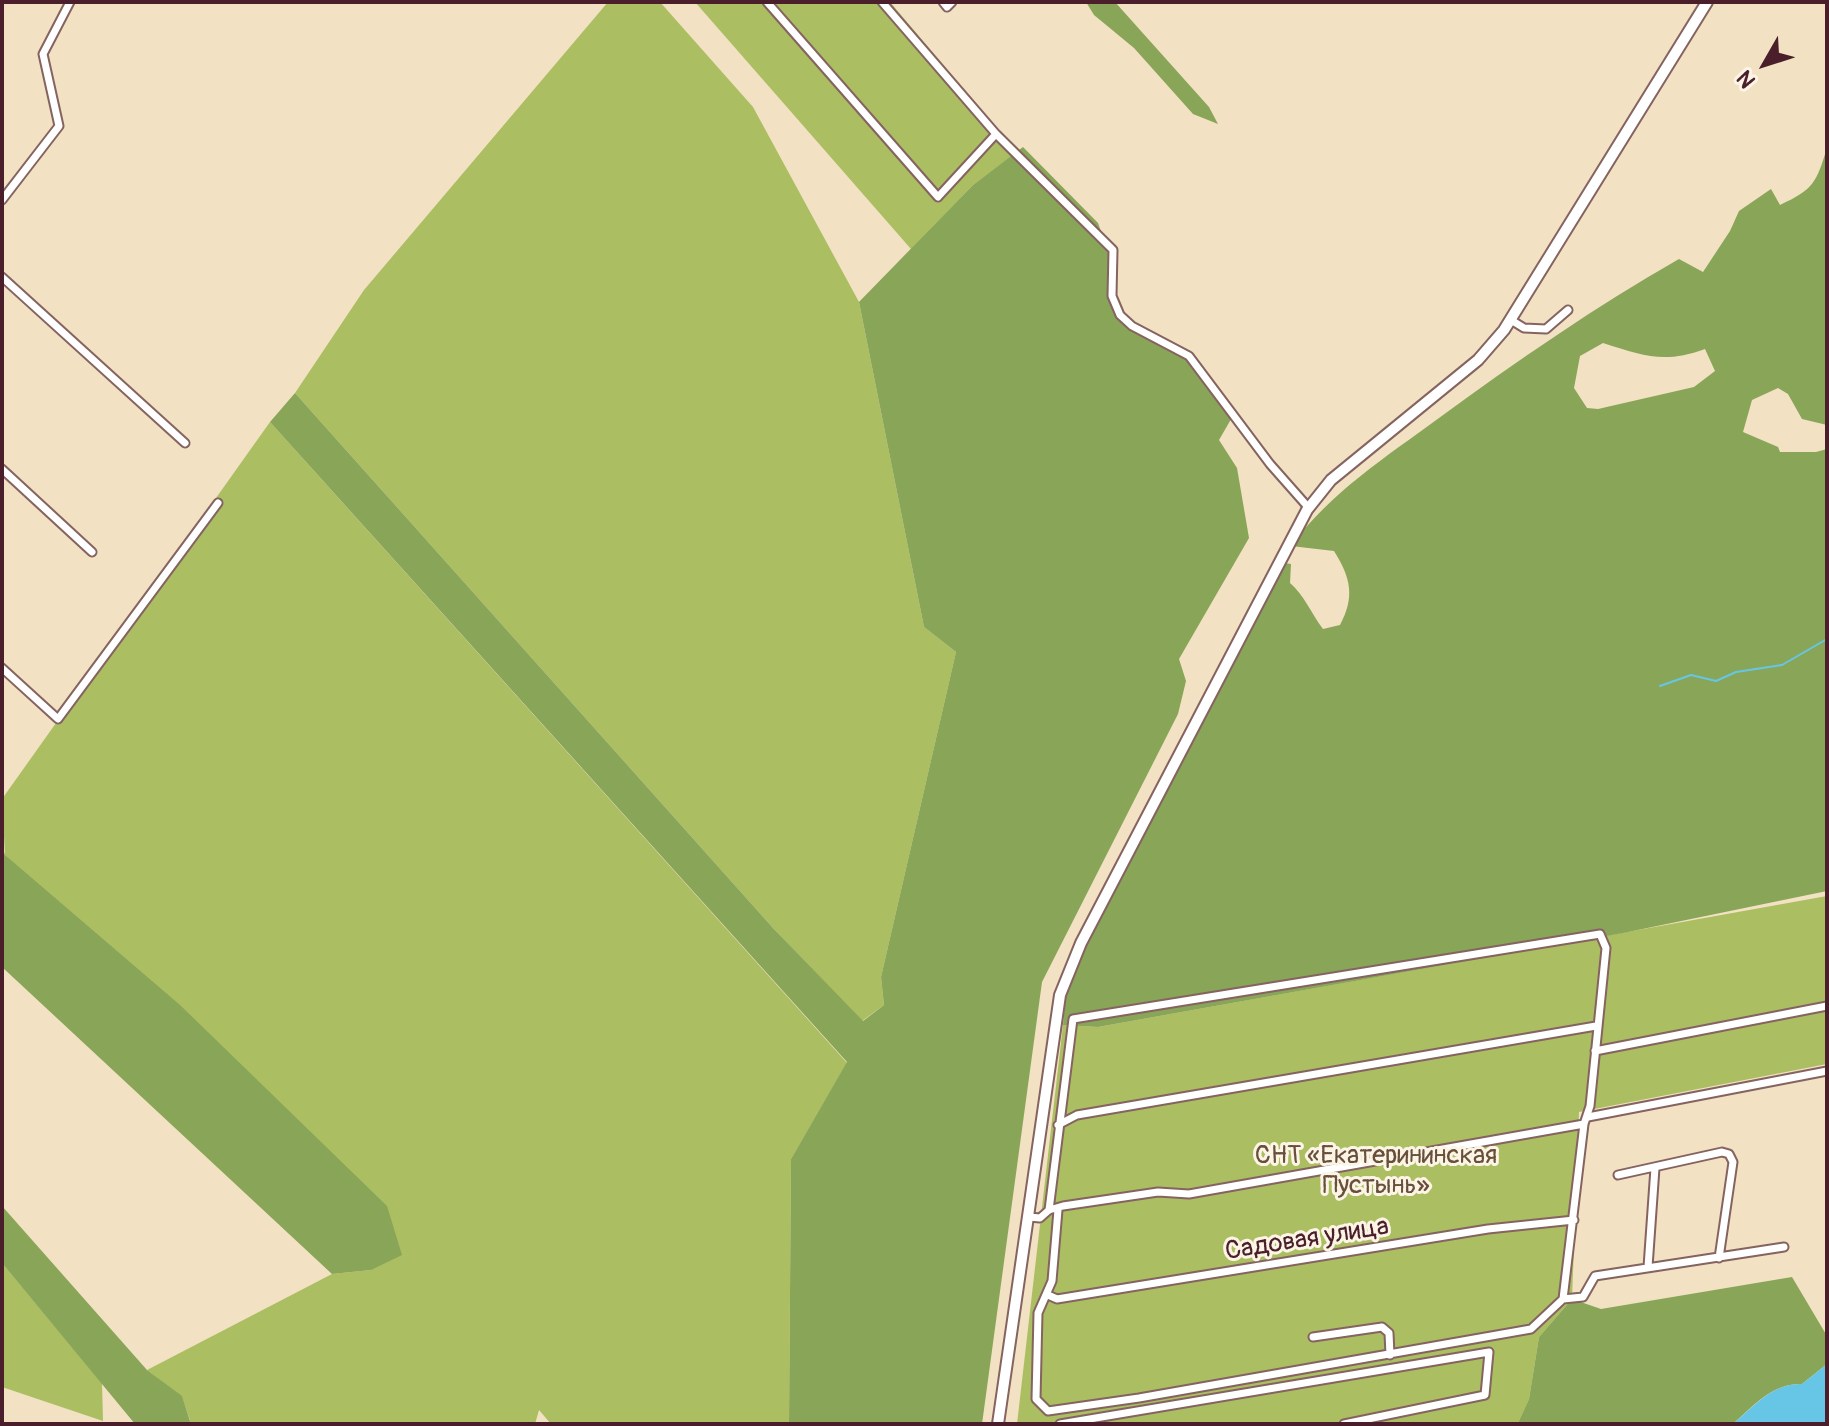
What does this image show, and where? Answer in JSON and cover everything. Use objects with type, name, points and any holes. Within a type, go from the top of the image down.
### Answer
[{"type":"main road","points":[[998,1424],[1060,995],[1081,943],[1308,507],[1349,464],[1478,360],[1511,320],[1707,2]]},
{"type":"street","points":[[2,200],[59,126],[43,54],[70,2]]},
{"type":"street","points":[[767,2],[938,197],[996,134]]},
{"type":"street","points":[[882,2],[996,134],[1113,250],[1112,296],[1120,315],[1132,326],[1189,356],[1237,423],[1308,507]]},
{"type":"street","points":[[943,2],[947,7],[952,2]]},
{"type":"street","points":[[2,277],[185,443]]},
{"type":"street","points":[[1511,320],[1524,328],[1546,329],[1568,310]]},
{"type":"street","points":[[2,469],[92,552]]},
{"type":"street","points":[[2,668],[58,719],[218,503]]},
{"type":"street","points":[[1055,1027],[1073,1019],[1600,934],[1606,948],[1563,1299]]},
{"type":"street","points":[[1595,1051],[1827,1006]]},
{"type":"street","points":[[1073,1019],[1058,1125],[1048,1295],[1042,1299],[1038,1313],[1034,1363],[1036,1399],[1048,1411],[1531,1329],[1563,1299],[1583,1297],[1595,1276],[1784,1247]]},
{"type":"street","points":[[1058,1125],[1077,1115],[1596,1026]]},
{"type":"street","points":[[1029,1217],[1040,1218],[1063,1206],[1158,1192],[1189,1194],[1586,1120],[1827,1071]]},
{"type":"street","points":[[1618,1175],[1722,1152],[1729,1154],[1733,1162],[1719,1258]]},
{"type":"street","points":[[1648,1267],[1655,1168]]},
{"type":"street","name":"Садовая улица","points":[[1048,1295],[1057,1299],[1488,1229],[1574,1220]]},
{"type":"street","points":[[1313,1337],[1382,1327],[1389,1333],[1390,1355]]},
{"type":"street","points":[[1063,1424],[1489,1352],[1485,1395],[1344,1424]]},
{"type":"green space","points":[[608,2],[660,2],[753,107],[859,302],[924,627],[956,652],[881,977],[884,1005],[862,1021],[773,928],[295,393],[364,290]]},
{"type":"green space","points":[[695,2],[890,2],[1017,152],[973,185],[911,249]]},
{"type":"green space","points":[[1086,2],[1115,2],[1209,107],[1218,124],[1193,114],[1134,48],[1094,15]]},
{"type":"green space","points":[[1023,147],[1098,223],[1109,254],[1112,297],[1133,328],[1187,358],[1234,414],[1219,440],[1237,468],[1249,538],[1179,659],[1186,681],[1178,714],[1042,982],[982,1424],[789,1424],[791,1159],[847,1062],[270,422],[295,393],[773,928],[863,1021],[884,1005],[881,977],[956,652],[924,627],[859,302],[973,185]]},
{"type":"green space","points":[[1827,148],[1827,425],[1802,419],[1788,394],[1778,388],[1752,400],[1743,432],[1778,447],[1780,452],[1827,449],[1827,891],[1623,933],[1098,1027],[1063,1025],[1066,989],[1077,959],[1284,563],[1291,564],[1290,583],[1323,629],[1340,625],[1345,615],[1349,588],[1334,551],[1291,546],[1307,527],[1341,492],[1379,461],[1587,315],[1679,259],[1703,272],[1730,231],[1739,211],[1771,189],[1780,205],[1807,189],[1816,177]],"holes":[[[1603,343],[1642,355],[1666,357],[1705,349],[1715,371],[1694,387],[1598,409],[1587,408],[1574,388],[1580,356]]]},
{"type":"green space","points":[[270,422],[847,1063],[791,1159],[789,1424],[551,1424],[539,1410],[535,1424],[187,1424],[190,1420],[182,1397],[147,1370],[332,1274],[371,1270],[5,855],[2,799]]},
{"type":"green space","points":[[2,846],[5,855],[180,1005],[387,1206],[402,1255],[371,1270],[332,1274],[2,967]]},
{"type":"green space","name":"СНТ «Екатерининская Пустынь»","points":[[1827,896],[1827,1064],[1579,1112],[1572,1299],[1539,1337],[1529,1399],[1518,1423],[1017,1424],[1063,1025],[1098,1027]]},
{"type":"green space","points":[[2,1206],[147,1370],[182,1396],[190,1421],[187,1424],[135,1424],[2,1263]]},
{"type":"green space","points":[[2,1263],[102,1383],[103,1421],[2,1387]]},
{"type":"green space","points":[[1792,1277],[1827,1336],[1827,1364],[1802,1384],[1782,1387],[1764,1396],[1733,1424],[1514,1424],[1518,1423],[1529,1399],[1539,1337],[1572,1299],[1601,1309]]},
{"type":"water","points":[[1827,1364],[1827,1424],[1733,1424],[1765,1396],[1782,1387],[1802,1384]]},
{"type":"waterway","points":[[1660,686],[1691,675],[1716,681],[1736,672],[1782,665],[1827,639]]}]
